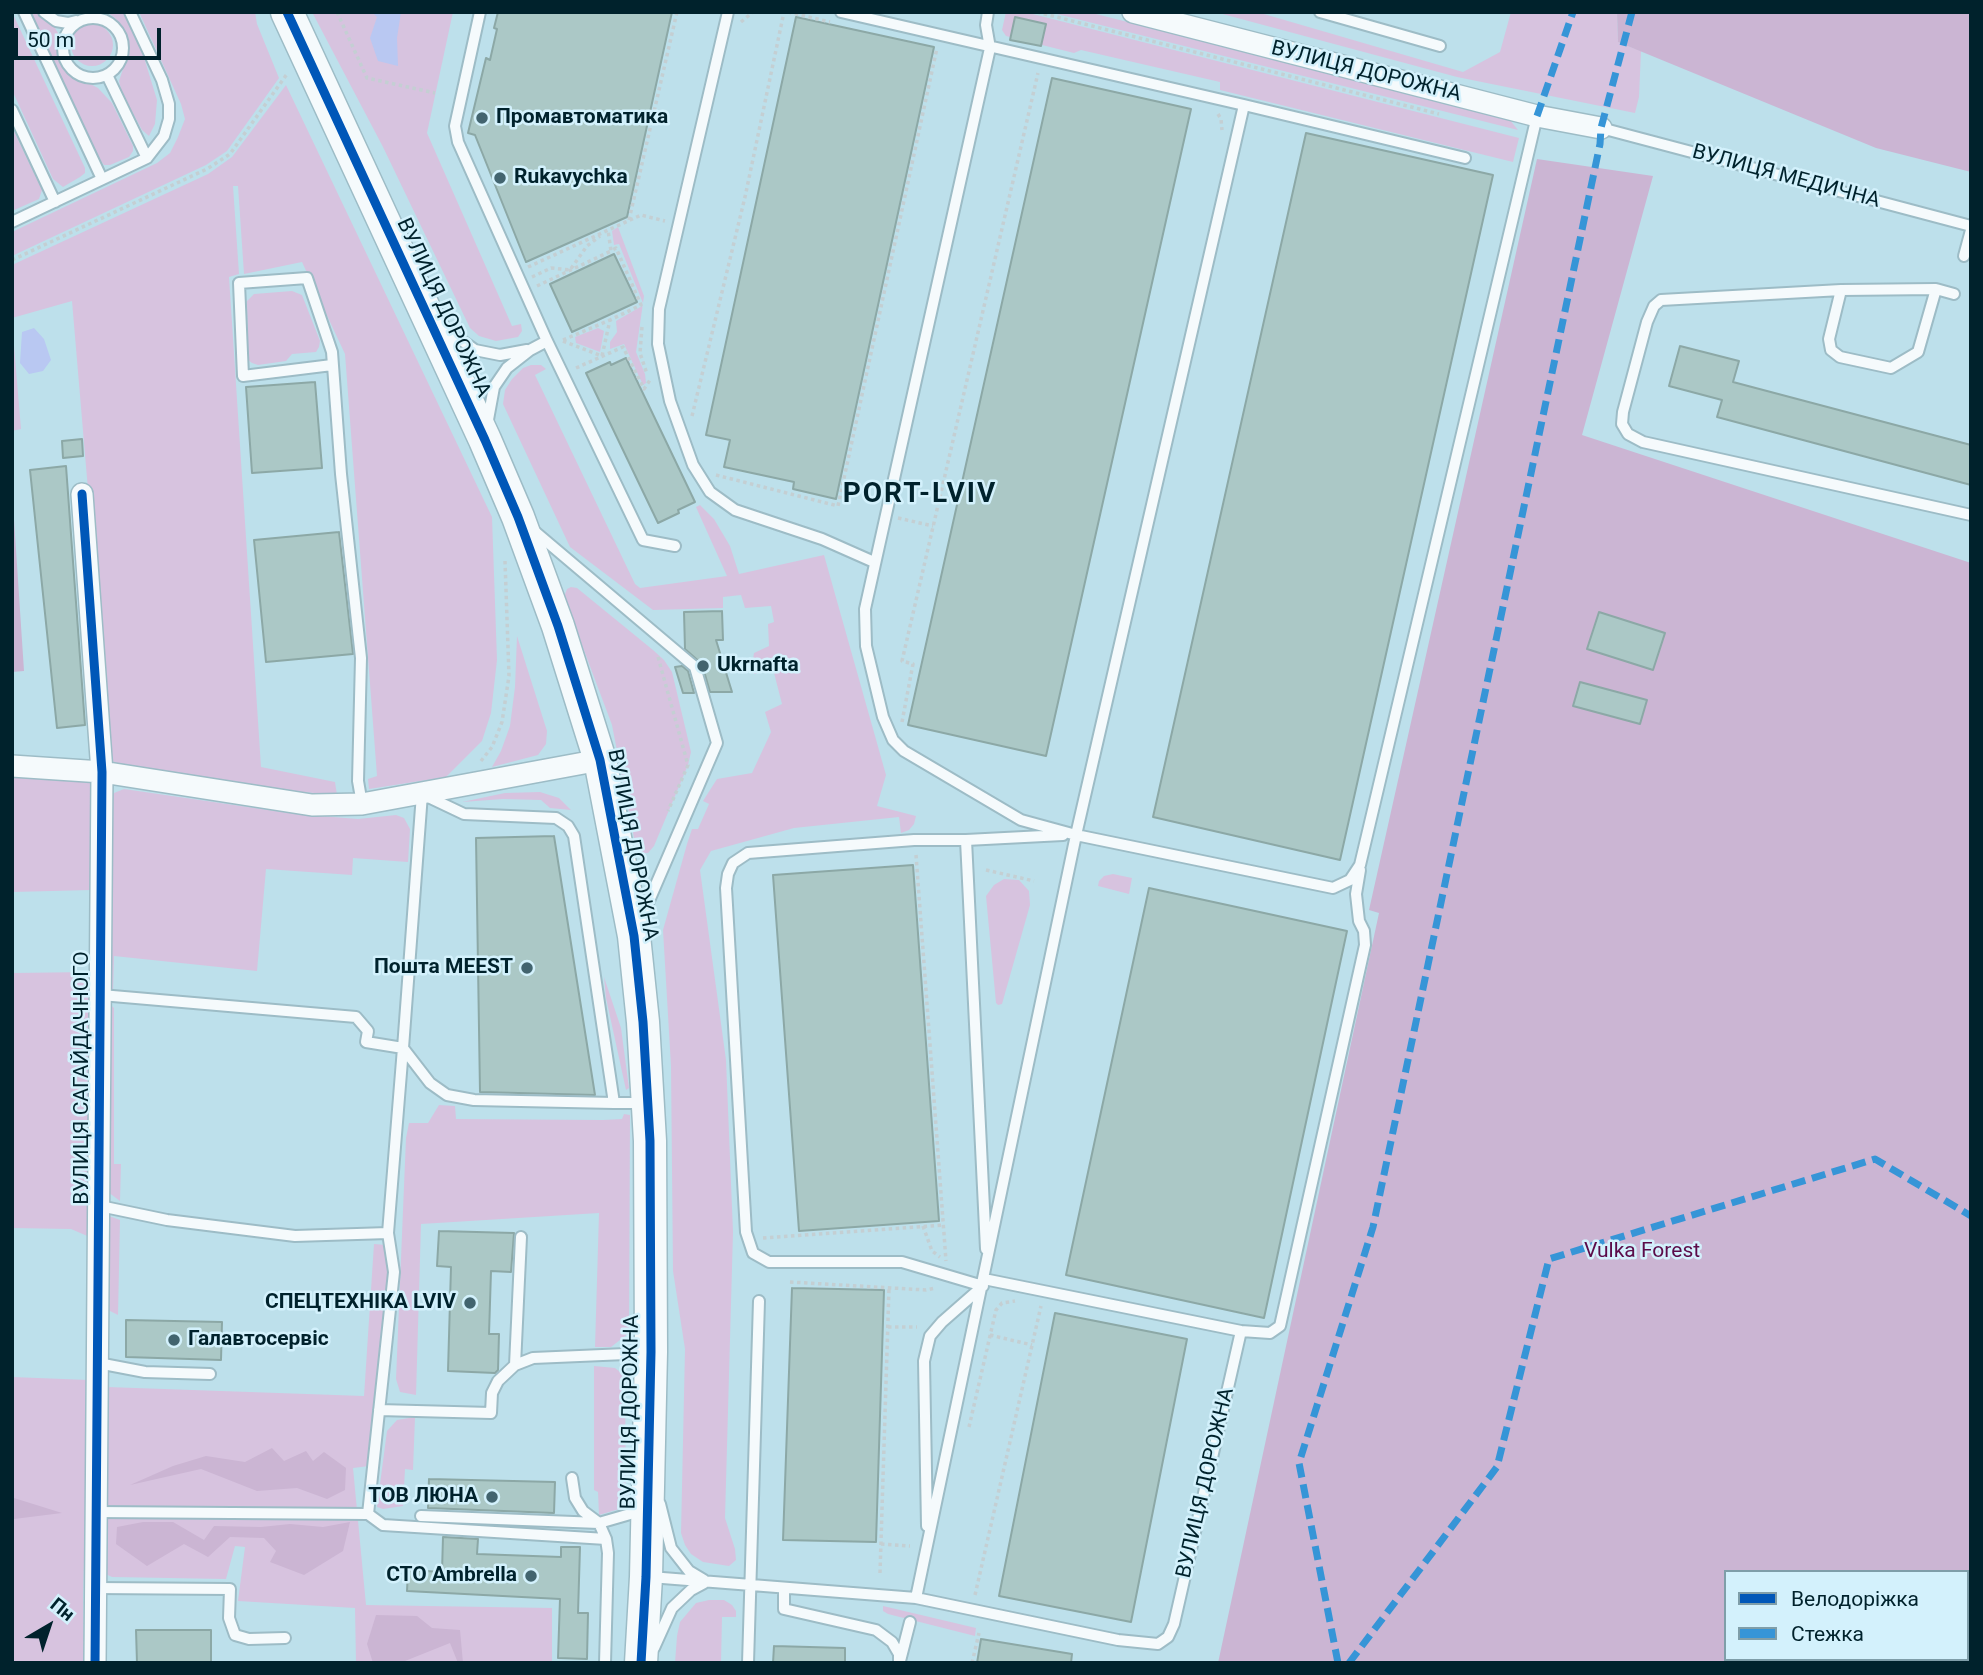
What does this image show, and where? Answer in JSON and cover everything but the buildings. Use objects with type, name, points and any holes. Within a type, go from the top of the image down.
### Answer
[{"type":"main road","name":"ВУЛИЦЯ ДОРОЖНА","points":[[288,12],[518,517],[558,626],[600,760],[634,936],[648,1102],[652,1352],[642,1663]]},
{"type":"street","name":"ВУЛИЦЯ ДОРОЖНА","points":[[1133,12],[1537,116],[1601,128]]},
{"type":"street","name":"ВУЛИЦЯ САГАЙДАЧНОГО","points":[[82,494],[103,772],[95,1663]]},
{"type":"street","points":[[12,766],[103,772],[313,805],[362,804],[600,760]]},
{"type":"lane","points":[[24,12],[102,179]]},
{"type":"lane","points":[[44,12],[56,21],[68,23],[80,20],[93,17],[104,19],[114,26],[123,47],[121,58],[116,68],[107,75],[95,78],[82,76],[72,70],[65,60],[62,48],[71,26],[80,20],[89,12]]},
{"type":"lane","points":[[12,222],[147,158],[164,135],[169,119],[169,104],[162,80],[130,12]]},
{"type":"lane","points":[[480,12],[455,126],[458,142],[547,341],[643,540],[675,546]]},
{"type":"lane","points":[[728,12],[659,309],[658,344],[670,401],[693,465],[710,492],[735,510],[822,539],[874,562]]},
{"type":"lane","points":[[841,12],[1465,158]]},
{"type":"lane","points":[[988,12],[986,25],[990,48],[865,609],[864,628],[875,690],[893,740],[904,751],[1021,820],[1076,835],[1334,888],[1350,880],[1360,865]]},
{"type":"lane","points":[[1320,12],[1440,46]]},
{"type":"lane","points":[[107,75],[147,158]]},
{"type":"lane","points":[[916,1598],[1076,835],[1244,105]]},
{"type":"lane","points":[[12,110],[55,202]]},
{"type":"lane","points":[[1076,835],[966,841],[914,840],[748,853],[733,863],[727,874],[726,888],[746,1232],[753,1253],[769,1262],[902,1262],[984,1283],[1241,1331],[1270,1333],[1280,1326],[1284,1315],[1365,945],[1356,894],[1360,865],[1537,116]]},
{"type":"lane","name":"ВУЛИЦЯ МЕДИЧНА","points":[[1601,128],[1971,228]]},
{"type":"lane","points":[[1964,256],[1971,228]]},
{"type":"lane","points":[[332,365],[243,376],[239,282],[307,278],[332,352],[361,658],[358,781],[362,804]]},
{"type":"lane","points":[[1841,289],[1829,340],[1831,351],[1840,357],[1891,368],[1918,352],[1936,289]]},
{"type":"lane","points":[[1954,294],[1936,289],[1841,289],[1661,300],[1654,306],[1647,322],[1623,412],[1624,429],[1643,442],[1971,515]]},
{"type":"lane","name":"ВУЛИЦЯ ДОРОЖНА","points":[[427,315],[475,350],[500,355],[530,350]]},
{"type":"lane","name":"ВУЛИЦЯ ДОРОЖНА","points":[[485,440],[494,387],[507,368],[547,341]]},
{"type":"lane","points":[[518,517],[695,667],[717,743],[634,936]]},
{"type":"lane","points":[[368,1514],[394,1272],[388,1233],[422,794],[464,814],[556,818],[568,825],[574,836],[614,1103]]},
{"type":"lane","points":[[966,841],[987,1266]]},
{"type":"lane","points":[[101,995],[356,1017],[368,1031],[366,1042],[403,1048],[430,1083],[447,1095],[474,1100],[648,1102]]},
{"type":"lane","points":[[100,1206],[167,1220],[295,1236],[388,1233]]},
{"type":"lane","points":[[516,1365],[521,1237]]},
{"type":"lane","points":[[928,1544],[924,1361],[929,1336],[984,1283]]},
{"type":"lane","points":[[748,1663],[758,1301]]},
{"type":"lane","name":"ВУЛИЦЯ ДОРОЖНА","points":[[646,1577],[916,1598],[1118,1640],[1158,1644],[1168,1637],[1174,1624],[1241,1331]]},
{"type":"lane","points":[[379,1410],[491,1413],[492,1393],[498,1381],[516,1365],[533,1358],[652,1352]]},
{"type":"lane","points":[[98,1363],[145,1372],[210,1374]]},
{"type":"lane","points":[[649,1465],[671,1548],[689,1572],[707,1582]]},
{"type":"lane","points":[[572,1478],[575,1498],[583,1511],[598,1523],[606,1539],[608,1553],[605,1663]]},
{"type":"lane","points":[[422,1516],[598,1523],[646,1510]]},
{"type":"lane","points":[[96,1512],[368,1514],[383,1525],[606,1539]]},
{"type":"lane","points":[[649,1663],[672,1608],[691,1590],[707,1582]]},
{"type":"lane","points":[[95,1588],[230,1589],[229,1618],[235,1635],[249,1639],[285,1638]]},
{"type":"lane","points":[[784,1588],[784,1609],[876,1630],[892,1642],[899,1654],[899,1663]]},
{"type":"lane","points":[[899,1663],[910,1622]]},
{"type":"path","points":[[337,12],[366,78],[435,93]]},
{"type":"path","points":[[629,220],[677,12]]},
{"type":"path","points":[[739,25],[753,12]]},
{"type":"path","points":[[692,417],[786,12],[842,25]]},
{"type":"path","points":[[711,474],[838,506],[938,46],[947,49]]},
{"type":"path","points":[[904,730],[902,722],[913,664],[902,661],[1038,73],[1026,70]]},
{"type":"path","points":[[12,260],[207,169],[230,155],[289,72]]},
{"type":"path","points":[[1215,110],[1221,118],[1222,132]]},
{"type":"path","points":[[526,268],[641,215],[665,221]]},
{"type":"path","points":[[608,230],[611,251]]},
{"type":"path","points":[[570,270],[587,246],[608,230]]},
{"type":"path","points":[[535,287],[616,248],[641,305],[561,341],[602,356]]},
{"type":"path","points":[[531,278],[551,268],[570,270]]},
{"type":"path","points":[[602,356],[611,320]]},
{"type":"path","points":[[575,368],[623,346],[644,389],[650,380]]},
{"type":"path","points":[[896,517],[933,526]]},
{"type":"path","points":[[478,765],[492,747],[502,722],[509,676],[505,561]]},
{"type":"path","points":[[653,650],[658,654],[688,765],[668,811]]},
{"type":"path","points":[[923,1226],[932,1251],[946,1264],[916,855],[925,855]]},
{"type":"path","points":[[986,870],[1034,881]]},
{"type":"path","points":[[761,1238],[944,1225]]},
{"type":"path","points":[[790,1282],[926,1290],[943,1282]]},
{"type":"path","points":[[880,1573],[889,1288]]},
{"type":"path","points":[[969,1429],[996,1310],[1002,1303],[1016,1301]]},
{"type":"path","points":[[963,1591],[975,1595],[1041,1306],[1029,1304]]},
{"type":"path","points":[[888,1326],[918,1327]]},
{"type":"path","points":[[990,1335],[1032,1345]]},
{"type":"path","points":[[881,1544],[910,1546]]},
{"type":"path","points":[[972,1663],[979,1633]]},
{"type":"shaded area","points":[[12,12],[85,168],[85,173],[63,187],[53,179],[12,90]]},
{"type":"shaded area","points":[[30,12],[38,12],[55,28],[61,61],[69,73],[98,88],[112,103],[133,146],[129,157],[104,165],[98,157]]},
{"type":"shaded area","points":[[107,12],[123,12],[142,51],[157,100],[155,124],[149,136],[142,130],[122,93],[119,81],[127,57],[128,43],[124,30]]},
{"type":"shaded area","points":[[139,12],[255,12],[257,24],[279,78],[227,151],[206,165],[12,256],[12,232],[157,163],[170,153],[185,119],[181,104]]},
{"type":"shaded area","points":[[312,12],[453,12],[427,133],[512,326],[521,324],[522,331],[518,337],[496,341],[479,336],[470,328],[383,147]]},
{"type":"shaded area","points":[[1006,12],[1025,12],[1519,138],[1513,162],[1220,90],[1220,82],[1081,50],[1074,53],[1006,36],[1002,30]]},
{"type":"shaded area","points":[[1049,12],[1088,12],[1500,116],[1510,120],[1518,130]]},
{"type":"shaded area","points":[[1215,12],[1257,12],[1463,72],[1500,52],[1511,12],[1617,12],[1618,42],[1641,51],[1639,97],[1635,113],[1457,77]]},
{"type":"shaded area","points":[[92,24],[107,30],[113,45],[107,60],[92,66],[77,60],[71,45],[77,30]]},
{"type":"shaded area","points":[[286,85],[492,517],[497,660],[491,713],[482,741],[446,777],[369,789],[368,779],[377,776],[345,354],[302,262],[244,274],[238,186],[233,186],[239,274],[229,277],[261,767],[335,782],[337,795],[257,788],[119,764],[108,759],[72,301],[12,318],[12,265],[208,174],[232,157]]},
{"type":"shaded area","points":[[12,127],[42,190],[39,199],[12,211]]},
{"type":"shaded area","points":[[618,227],[644,296],[643,303],[619,244],[614,245],[612,231]]},
{"type":"shaded area","points":[[292,291],[302,295],[320,341],[319,347],[316,352],[292,354],[286,361],[258,365],[252,363],[248,360],[247,301],[254,294]]},
{"type":"shaded area","points":[[643,303],[636,352],[645,374],[646,383],[643,385],[624,344],[610,349],[610,342],[617,332],[616,321]]},
{"type":"shaded area","points":[[12,322],[21,429],[12,431]]},
{"type":"shaded area","points":[[598,328],[604,331],[600,352],[576,343],[575,337]]},
{"type":"shaded area","points":[[541,365],[546,369],[535,375],[635,584],[640,588],[727,576],[696,507],[700,505],[714,519],[730,546],[739,574],[824,555],[886,775],[877,806],[916,816],[909,830],[901,833],[899,817],[794,828],[711,851],[700,870],[726,1060],[733,1232],[725,1518],[736,1560],[729,1566],[703,1562],[691,1554],[681,1533],[685,1349],[673,1271],[671,1066],[663,930],[692,829],[698,829],[709,804],[703,801],[717,779],[752,773],[771,732],[765,712],[782,704],[773,669],[754,674],[752,665],[754,653],[769,646],[768,624],[774,622],[771,606],[745,608],[741,595],[723,597],[723,608],[653,610],[570,547],[503,404],[505,390],[512,379],[523,368]]},
{"type":"shaded area","points":[[577,588],[653,650],[672,672],[691,752],[654,846],[648,853],[642,853],[636,848],[612,725],[564,597],[567,589]]},
{"type":"shaded area","points":[[517,636],[547,731],[546,744],[538,755],[492,767],[510,726]]},
{"type":"shaded area","points":[[12,777],[90,782],[93,787],[91,890],[12,892]]},
{"type":"shaded area","points":[[124,789],[296,814],[358,819],[396,815],[404,818],[410,829],[408,862],[353,858],[352,875],[266,869],[257,971],[114,956],[113,994],[109,990],[110,800],[114,793]]},
{"type":"shaded area","points":[[540,792],[559,798],[571,810],[550,808],[541,800],[462,802],[505,793]]},
{"type":"shaded area","points":[[1113,874],[1132,878],[1129,894],[1098,886],[1104,876]]},
{"type":"shaded area","points":[[1004,879],[1019,880],[1029,891],[1030,905],[1002,1004],[998,1005],[986,896],[994,885]]},
{"type":"shaded area","points":[[91,972],[92,1238],[71,1229],[12,1228],[12,973]]},
{"type":"shaded area","points":[[604,977],[621,1028],[629,1088],[626,1090],[606,998]]},
{"type":"shaded area","points":[[108,1002],[114,1008],[114,1164],[121,1164],[120,1201],[108,1192]]},
{"type":"shaded area","points":[[439,1105],[455,1106],[456,1119],[603,1120],[622,1119],[624,1114],[630,1115],[629,1333],[611,1347],[595,1347],[599,1213],[421,1224],[416,1395],[400,1392],[396,1379],[406,1138],[409,1123],[428,1123]]},
{"type":"shaded area","points":[[109,1216],[120,1220],[118,1315],[108,1310]]},
{"type":"shaded area","points":[[374,1244],[386,1245],[388,1271],[369,1466],[353,1468],[366,1605],[552,1608],[552,1663],[356,1663],[355,1608],[238,1601],[245,1547],[235,1546],[226,1579],[112,1577],[99,1571],[107,1387],[364,1396]]},
{"type":"shaded area","points":[[594,1366],[615,1368],[625,1376],[626,1507],[599,1515],[598,1492],[594,1490]]},
{"type":"shaded area","points":[[12,1377],[89,1380],[83,1597],[84,1663],[12,1663]]},
{"type":"shaded area","points":[[415,1417],[413,1470],[405,1469],[403,1506],[383,1509],[377,1507],[387,1431],[397,1420]]},
{"type":"shaded area","points":[[724,1600],[736,1611],[736,1617],[722,1617],[721,1663],[675,1663],[680,1622],[696,1603]]},
{"type":"shaded area","points":[[883,1606],[976,1628],[975,1636],[888,1614],[883,1611]]},
{"type":"green space","points":[[1617,12],[1971,12],[1971,172],[1876,148],[1618,42]]},
{"type":"green space","name":"Vulka Forest","points":[[1537,159],[1653,176],[1582,435],[1971,563],[1971,1663],[1218,1663],[1379,913],[1369,910]]},
{"type":"green space","points":[[12,489],[24,671],[12,672]]},
{"type":"green space","points":[[272,1448],[284,1461],[306,1451],[313,1461],[324,1452],[346,1468],[345,1490],[327,1499],[297,1488],[257,1491],[201,1469],[130,1485],[173,1466],[206,1456],[245,1462]]},
{"type":"green space","points":[[14,1498],[62,1513],[14,1519],[12,1522]]},
{"type":"green space","points":[[143,1522],[173,1522],[204,1540],[214,1526],[261,1527],[290,1524],[323,1527],[350,1522],[343,1551],[304,1575],[270,1562],[276,1551],[264,1538],[230,1537],[208,1557],[184,1544],[147,1566],[116,1544],[117,1527]]},
{"type":"green space","points":[[376,1615],[417,1616],[432,1628],[460,1630],[463,1663],[458,1663],[450,1643],[405,1661],[406,1663],[373,1663],[367,1644]]},
{"type":"water","points":[[372,12],[401,12],[397,38],[398,66],[378,61],[370,38],[377,17]]},
{"type":"water","points":[[34,328],[44,339],[51,360],[43,371],[29,374],[20,363],[22,332]]},
{"type":"marked path","points":[[1537,116],[1573,12]]},
{"type":"marked path","points":[[1338,1663],[1299,1463],[1373,1227],[1600,144],[1601,128],[1632,12]]},
{"type":"marked path","points":[[1349,1663],[1497,1467],[1549,1259],[1875,1159],[1971,1216]]},
{"type":"cycle path","points":[[287,12],[518,517],[558,626],[600,760],[634,936],[643,1022],[650,1141],[651,1352],[646,1577],[641,1663]]},
{"type":"cycle path","points":[[82,494],[102,772],[95,1663]]},
{"type":"place","name":"Промавтоматика","points":[[482,118]]},
{"type":"place","name":"Rukavychka","points":[[500,178]]},
{"type":"place","name":"Ukrnafta","points":[[703,666]]},
{"type":"place","name":"Пошта MEEST","points":[[527,968]]},
{"type":"place","name":"СПЕЦТЕХНІКА LVIV","points":[[470,1303]]},
{"type":"place","name":"Галавтосервіс","points":[[174,1340]]},
{"type":"place","name":"ТОВ ЛЮНА","points":[[492,1497]]},
{"type":"place","name":"СТО Ambrella","points":[[531,1576]]},
{"type":"district","name":"PORT-LVIV","points":[[920,495]]}]
